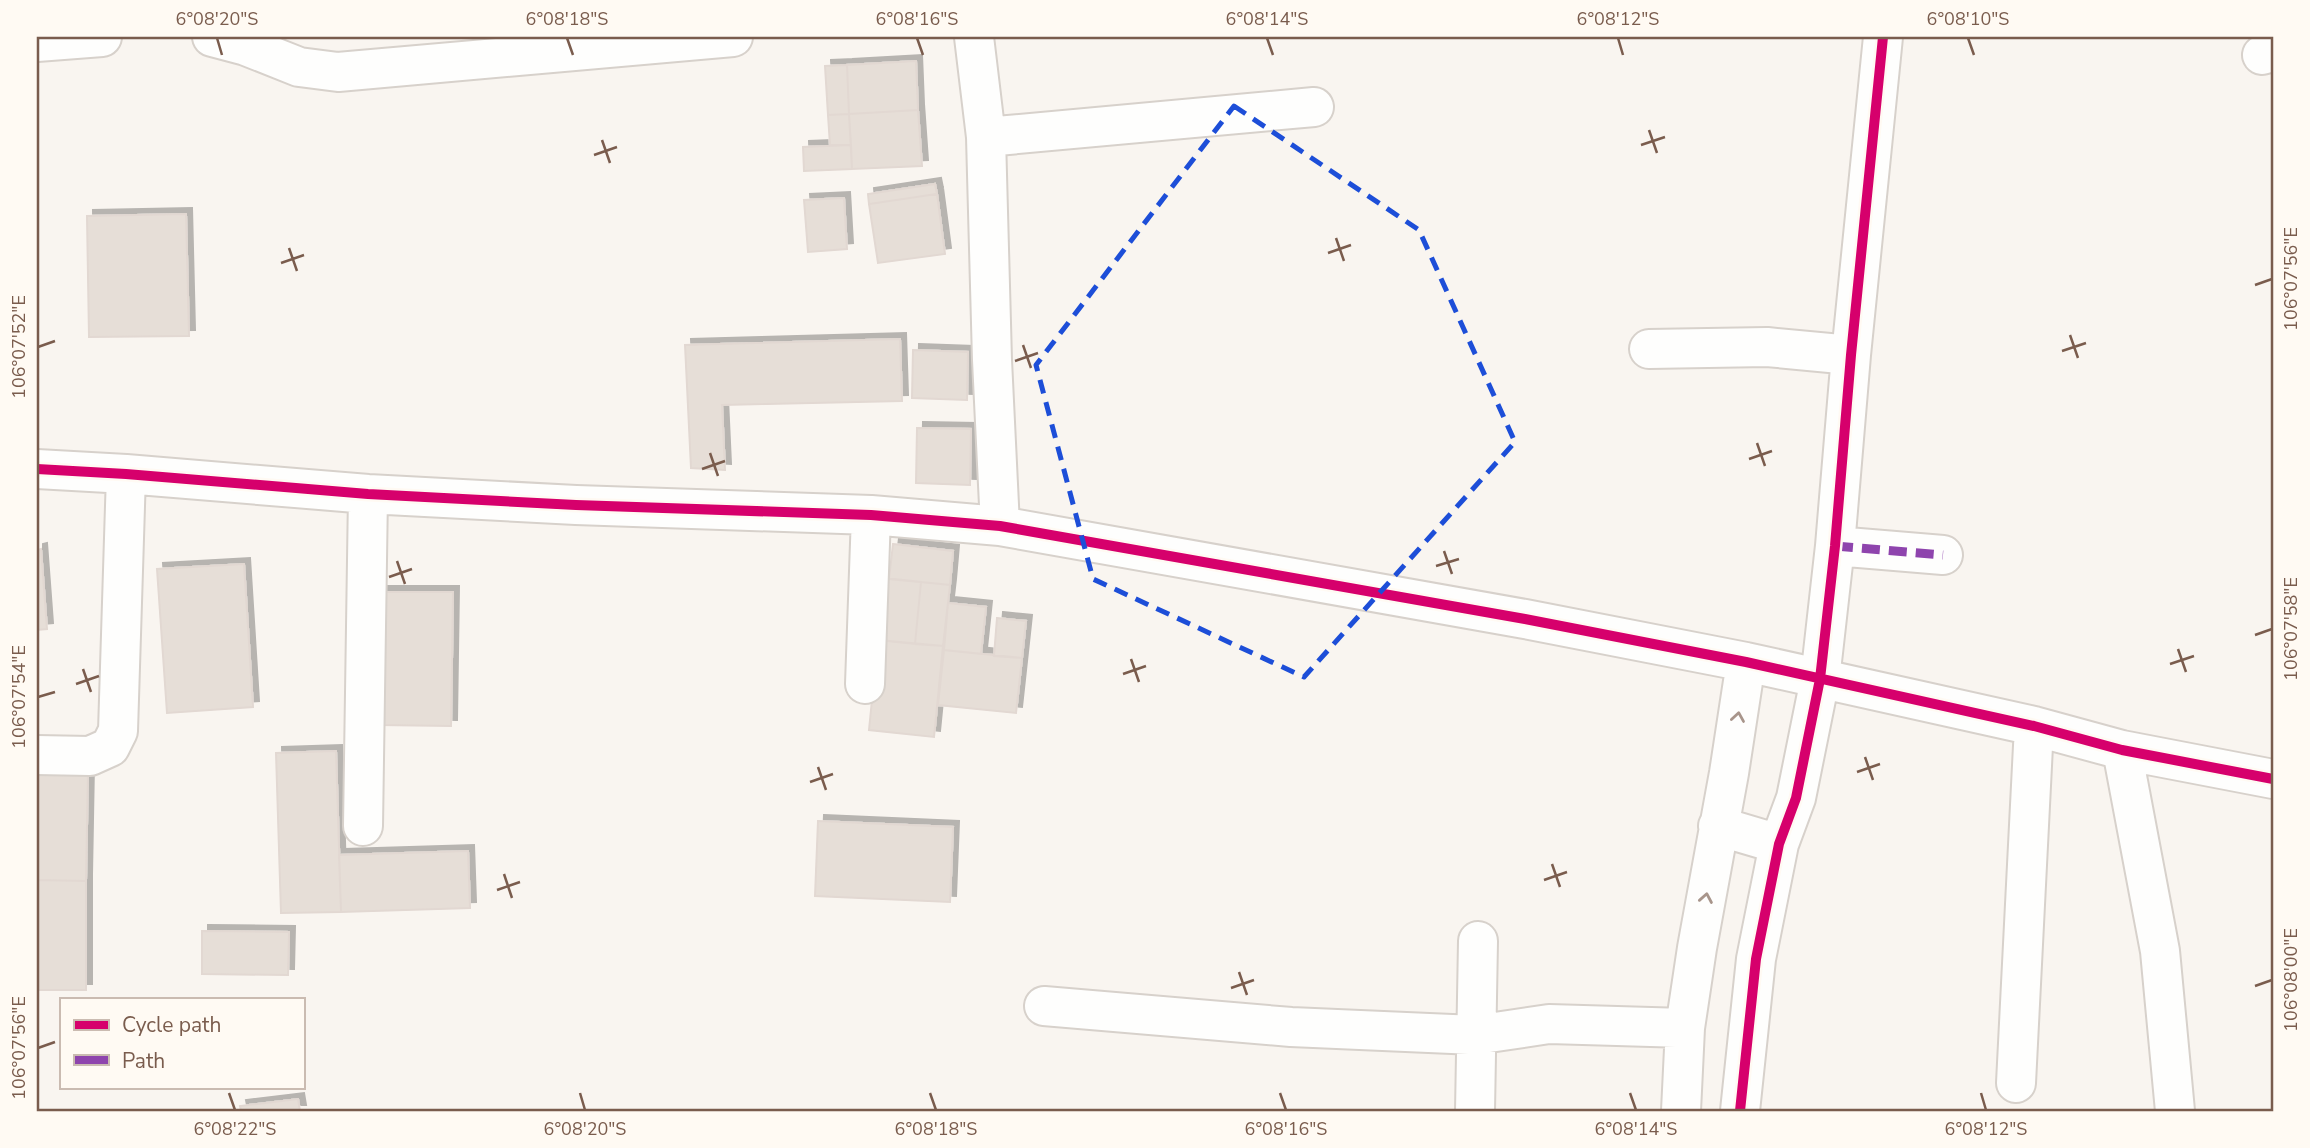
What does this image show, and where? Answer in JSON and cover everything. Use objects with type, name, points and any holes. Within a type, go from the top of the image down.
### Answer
[{"type":"street","points":[[37,42],[102,37]]},
{"type":"street","points":[[212,37],[246,46],[299,67],[338,72],[733,37]]},
{"type":"street","points":[[974,37],[986,137],[1000,526]]},
{"type":"street","points":[[1740,1111],[1756,959],[1779,844],[1796,798],[1819,679],[1835,546],[1883,37]]},
{"type":"street","points":[[986,137],[1314,107]]},
{"type":"street","points":[[1648,349],[1767,347],[1851,355]]},
{"type":"street","points":[[37,469],[368,494],[576,505],[871,515],[1000,526],[1525,619],[1746,662],[2034,726],[2122,750],[2273,779]]},
{"type":"street","points":[[37,755],[90,756],[110,747],[118,731],[126,474]]},
{"type":"street","points":[[363,825],[368,494]]},
{"type":"street","points":[[865,684],[871,515]]},
{"type":"street","points":[[1835,546],[1943,555]]},
{"type":"street","points":[[1681,1111],[1685,1028],[1746,662]]},
{"type":"street","points":[[2016,1083],[2034,726]]},
{"type":"street","points":[[2122,750],[2160,951],[2175,1111]]},
{"type":"street","points":[[1718,826],[1779,844]]},
{"type":"street","points":[[1475,1111],[1478,941]]},
{"type":"street","points":[[1697,948],[1756,959]]},
{"type":"street","points":[[1044,1006],[1291,1027],[1475,1035],[1549,1024],[1685,1028]]},
{"type":"highlighted area","points":[[1234,106],[1419,230],[1515,442],[1304,677],[1093,579],[1036,365]]},
{"type":"building","points":[[916,61],[918,110],[849,114],[847,65]]},
{"type":"building","points":[[847,65],[849,114],[828,115],[825,66]]},
{"type":"building","points":[[918,110],[922,166],[852,169],[849,114]]},
{"type":"building","points":[[849,114],[851,145],[830,145],[828,115]]},
{"type":"building","points":[[851,145],[852,169],[804,171],[803,147]]},
{"type":"building","points":[[935,184],[937,194],[869,204],[868,194]]},
{"type":"building","points":[[937,194],[945,254],[878,263],[869,204]]},
{"type":"building","points":[[844,198],[847,249],[808,252],[804,200]]},
{"type":"building","points":[[186,214],[189,336],[89,337],[87,216]]},
{"type":"building","points":[[900,339],[902,401],[722,405],[725,470],[691,468],[685,345]]},
{"type":"building","points":[[913,350],[968,352],[967,400],[912,398]]},
{"type":"building","points":[[917,428],[971,429],[970,485],[916,483]]},
{"type":"building","points":[[893,544],[953,551],[950,585],[889,579]]},
{"type":"building","points":[[41,549],[47,629],[37,630],[37,550]]},
{"type":"building","points":[[244,564],[253,707],[167,713],[157,569]]},
{"type":"building","points":[[885,578],[921,582],[915,644],[878,640]]},
{"type":"building","points":[[921,582],[950,585],[943,646],[915,644]]},
{"type":"building","points":[[381,592],[453,592],[451,726],[379,725]]},
{"type":"building","points":[[948,603],[986,607],[981,654],[944,650]]},
{"type":"building","points":[[997,618],[1026,621],[1022,658],[994,656]]},
{"type":"building","points":[[878,640],[943,646],[934,737],[869,730]]},
{"type":"building","points":[[944,650],[1022,658],[1016,713],[938,705]]},
{"type":"building","points":[[336,751],[341,912],[281,913],[276,753]]},
{"type":"building","points":[[37,768],[88,770],[86,881],[37,880]]},
{"type":"building","points":[[818,821],[953,827],[950,902],[815,896]]},
{"type":"building","points":[[468,851],[470,908],[341,912],[339,855]]},
{"type":"building","points":[[37,880],[86,881],[86,990],[37,990]]},
{"type":"building","points":[[202,931],[289,932],[288,975],[202,974]]},
{"type":"building","points":[[298,1099],[300,1111],[241,1111],[240,1106]]},
{"type":"marked path","points":[[1835,546],[1943,555]]},
{"type":"cycle path","points":[[1740,1111],[1756,959],[1779,844],[1796,798],[1820,679],[1883,37]]},
{"type":"cycle path","points":[[37,469],[368,494],[576,505],[871,515],[1000,526],[1525,619],[1746,662],[2034,726],[2122,750],[2273,779]]}]
